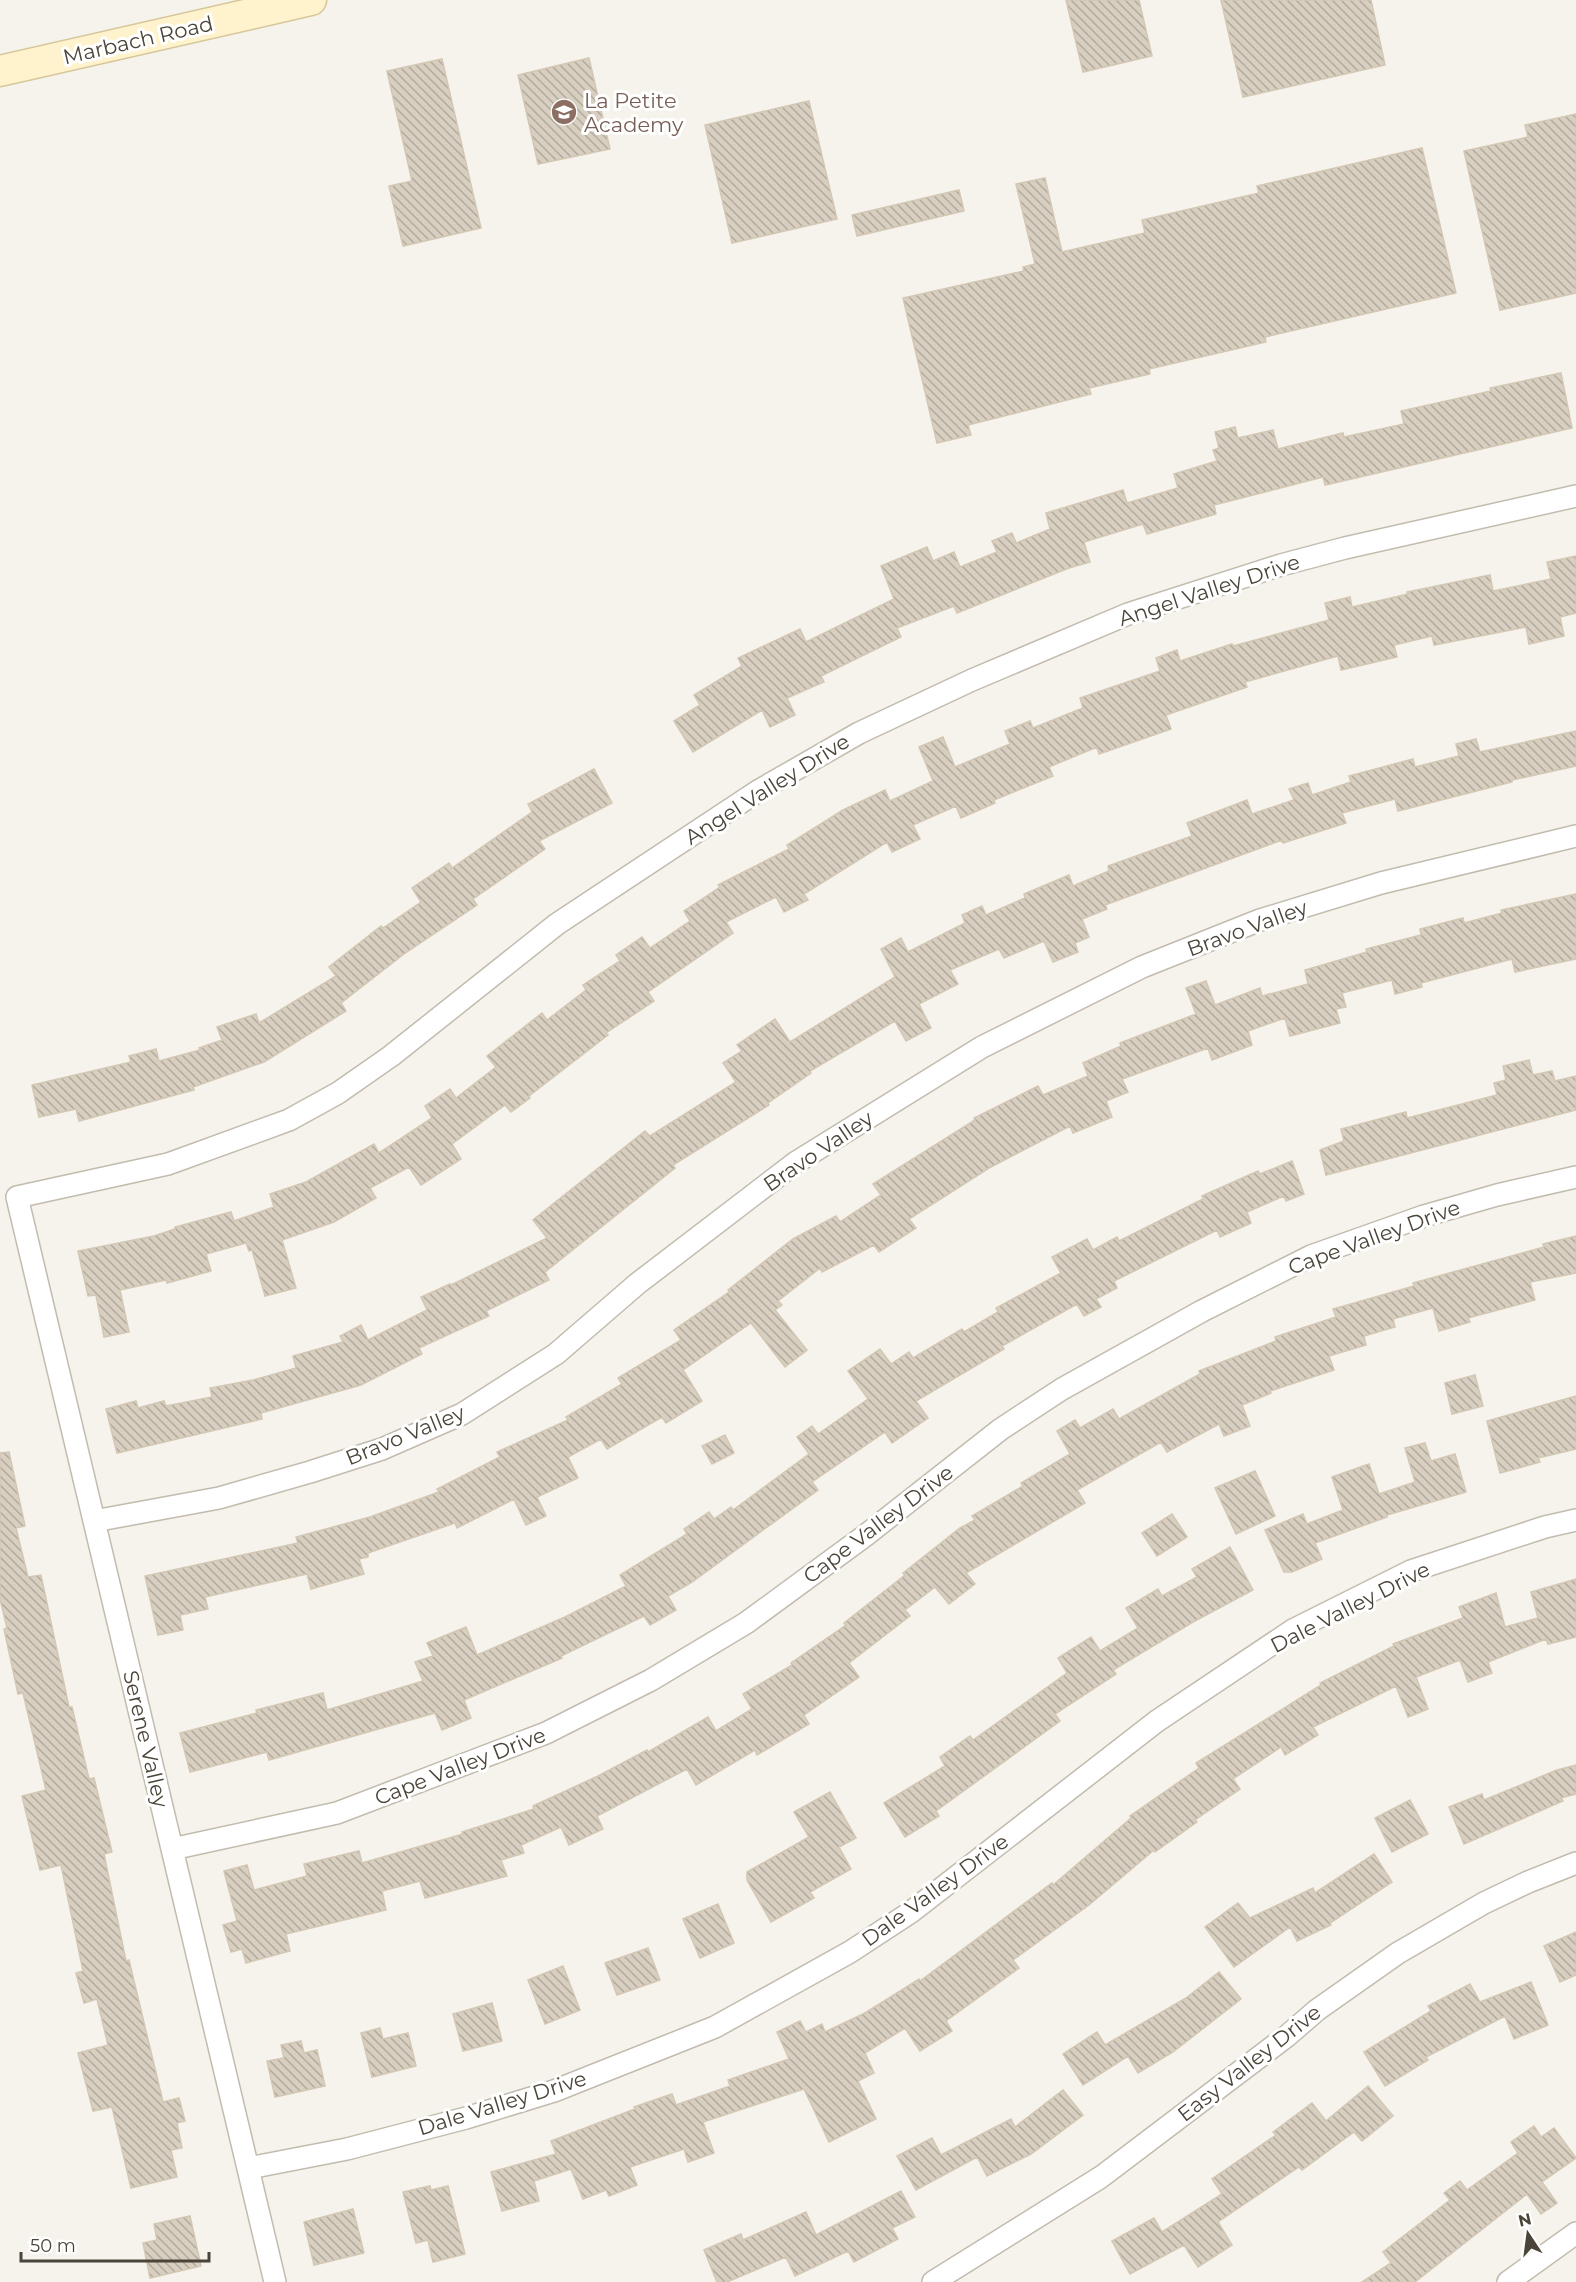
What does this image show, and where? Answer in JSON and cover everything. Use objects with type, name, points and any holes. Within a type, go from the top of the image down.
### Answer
[{"type":"main road","name":"Marbach Road","points":[[0,72],[311,0]]},
{"type":"street","name":"Angel Valley Drive","points":[[17,1197],[168,1164],[290,1120],[338,1093],[391,1056],[556,924],[758,791],[859,733],[972,680],[1128,614],[1281,565],[1576,496]]},
{"type":"street","name":"Bravo Valley","points":[[94,1521],[219,1498],[310,1472],[382,1449],[462,1414],[556,1354],[637,1284],[795,1163],[982,1047],[1142,967],[1260,920],[1380,883],[1576,836]]},
{"type":"street","name":"Cape Valley Drive","points":[[171,1849],[337,1813],[546,1733],[651,1680],[746,1623],[866,1535],[1001,1429],[1062,1389],[1202,1311],[1311,1256],[1424,1216],[1497,1195],[1576,1177]]},
{"type":"street","name":"Serene Valley","points":[[17,1197],[275,2282]]},
{"type":"street","name":"Dale Valley Drive","points":[[249,2168],[347,2149],[466,2118],[554,2091],[715,2027],[850,1952],[911,1912],[1157,1721],[1293,1630],[1411,1571],[1545,1527],[1576,1520]]},
{"type":"street","name":"Easy Valley Drive","points":[[933,2282],[1101,2178],[1287,2036],[1317,2010],[1398,1953],[1484,1903],[1576,1863]]},
{"type":"street","points":[[1508,2282],[1576,2233]]},
{"type":"building","points":[[1066,0],[1139,0],[1152,56],[1083,72]]},
{"type":"building","points":[[1221,0],[1371,0],[1385,65],[1243,97]]},
{"type":"building","name":"La Petite Academy","points":[[589,58],[610,149],[538,164],[518,75]]},
{"type":"building","points":[[442,59],[481,228],[403,246],[389,186],[412,181],[387,71]]},
{"type":"building","points":[[809,101],[837,219],[732,243],[705,125]]},
{"type":"building","points":[[1576,114],[1576,293],[1500,310],[1464,151],[1528,137],[1525,125]]},
{"type":"building","points":[[1422,148],[1456,293],[1265,337],[1266,342],[1149,369],[1150,374],[1089,388],[1091,394],[968,425],[971,435],[937,443],[903,298],[1024,271],[1023,267],[1035,264],[1016,184],[1045,178],[1062,252],[1145,233],[1142,220],[1259,193],[1257,186]]},
{"type":"building","points":[[959,190],[964,211],[857,236],[852,215]]},
{"type":"building","points":[[1561,373],[1572,428],[1325,485],[1323,477],[1214,505],[1216,514],[1147,534],[1143,524],[1084,542],[1090,562],[1069,568],[957,613],[954,606],[897,628],[901,637],[821,676],[824,682],[787,698],[795,715],[770,727],[762,710],[693,752],[674,721],[700,705],[694,695],[742,666],[738,658],[800,629],[806,642],[894,599],[881,566],[927,547],[933,561],[954,552],[960,567],[997,552],[992,541],[1012,533],[1016,543],[1050,529],[1046,513],[1123,490],[1127,503],[1178,488],[1174,474],[1217,461],[1213,450],[1219,448],[1215,432],[1235,427],[1238,438],[1273,430],[1278,449],[1343,433],[1344,437],[1404,424],[1401,411],[1491,391],[1490,388]]},
{"type":"building","points":[[1576,556],[1576,613],[1560,617],[1564,636],[1529,644],[1526,627],[1434,645],[1432,636],[1394,645],[1397,657],[1341,670],[1338,656],[1245,682],[1247,687],[1166,715],[1171,729],[1099,754],[1097,747],[1049,767],[1053,776],[994,800],[995,803],[961,818],[956,806],[913,825],[920,839],[892,852],[887,842],[804,894],[808,900],[784,912],[776,897],[726,922],[733,933],[648,992],[654,1001],[606,1033],[608,1035],[511,1112],[505,1105],[452,1144],[461,1159],[421,1185],[409,1167],[370,1188],[376,1198],[334,1222],[282,1240],[296,1288],[265,1296],[252,1250],[249,1251],[246,1243],[206,1254],[211,1271],[167,1283],[166,1280],[120,1290],[129,1332],[104,1337],[96,1295],[88,1296],[78,1251],[154,1236],[175,1229],[175,1227],[231,1212],[234,1221],[274,1207],[270,1194],[306,1182],[374,1144],[379,1153],[432,1118],[425,1106],[450,1089],[456,1098],[496,1067],[487,1056],[542,1013],[547,1020],[586,990],[583,985],[620,961],[616,955],[642,937],[650,948],[690,921],[684,911],[720,887],[718,885],[789,849],[787,845],[843,810],[885,790],[890,801],[933,781],[919,747],[943,737],[955,767],[1010,744],[1005,731],[1030,721],[1033,728],[1083,708],[1080,698],[1160,671],[1156,658],[1177,650],[1180,661],[1232,644],[1233,646],[1329,620],[1325,603],[1350,597],[1352,607],[1408,594],[1407,592],[1490,575],[1493,591],[1551,579],[1547,562]]},
{"type":"building","points":[[1576,731],[1576,766],[1512,780],[1512,782],[1398,811],[1395,799],[1342,813],[1346,823],[1283,843],[1282,840],[1105,905],[1107,909],[1082,919],[1089,937],[1075,943],[1078,952],[1053,962],[1044,941],[1004,958],[999,949],[950,970],[958,984],[919,1004],[931,1028],[906,1041],[895,1021],[810,1071],[811,1073],[768,1103],[769,1105],[673,1165],[675,1168],[545,1272],[549,1280],[486,1311],[489,1316],[419,1348],[422,1354],[361,1385],[261,1413],[262,1419],[117,1453],[106,1409],[136,1401],[138,1408],[164,1401],[166,1406],[212,1397],[210,1388],[253,1380],[296,1368],[293,1356],[343,1342],[340,1336],[361,1325],[368,1340],[427,1310],[421,1297],[451,1285],[547,1238],[533,1220],[645,1131],[650,1136],[736,1082],[723,1063],[742,1051],[737,1045],[775,1019],[790,1042],[895,977],[881,949],[901,938],[908,952],[965,923],[962,915],[982,906],[986,915],[1025,898],[1024,894],[1069,875],[1073,886],[1109,871],[1108,866],[1192,836],[1187,823],[1247,800],[1252,814],[1294,800],[1289,789],[1308,783],[1312,795],[1351,782],[1349,776],[1413,759],[1415,767],[1459,756],[1456,744],[1476,739],[1480,752]]},
{"type":"building","points":[[594,769],[612,803],[539,841],[545,849],[473,899],[477,905],[404,954],[341,1003],[346,1011],[264,1062],[193,1087],[194,1090],[79,1121],[76,1109],[39,1117],[32,1085],[131,1062],[129,1056],[156,1049],[159,1061],[200,1050],[199,1048],[222,1040],[217,1027],[256,1014],[259,1023],[336,976],[329,967],[381,926],[383,928],[421,902],[412,888],[449,863],[452,868],[532,812],[528,804]]},
{"type":"building","points":[[1576,894],[1576,959],[1515,972],[1512,959],[1421,983],[1422,987],[1395,994],[1392,980],[1342,993],[1346,1007],[1336,1009],[1340,1023],[1290,1036],[1285,1018],[1248,1031],[1252,1045],[1212,1060],[1208,1048],[1122,1079],[1128,1092],[1106,1101],[1112,1117],[1073,1133],[1070,1126],[989,1168],[909,1219],[916,1228],[879,1252],[874,1245],[822,1272],[820,1268],[778,1301],[782,1305],[775,1310],[807,1350],[785,1367],[751,1323],[683,1370],[702,1401],[666,1423],[662,1417],[607,1449],[601,1439],[568,1457],[578,1478],[537,1497],[546,1516],[526,1525],[514,1499],[457,1528],[455,1523],[368,1553],[368,1557],[359,1559],[364,1574],[311,1589],[307,1574],[205,1597],[208,1609],[180,1615],[183,1630],[158,1635],[145,1576],[298,1543],[296,1537],[370,1517],[439,1492],[437,1489],[500,1457],[497,1452],[568,1420],[566,1417],[622,1384],[618,1378],[681,1340],[674,1330],[729,1292],[728,1290],[793,1239],[836,1216],[840,1222],[881,1195],[873,1184],[975,1120],[974,1118],[1038,1086],[1043,1095],[1088,1076],[1083,1063],[1121,1046],[1120,1043],[1196,1014],[1186,988],[1206,981],[1215,1005],[1260,988],[1262,996],[1308,984],[1305,970],[1367,952],[1366,949],[1421,935],[1420,929],[1463,918],[1464,923],[1502,913],[1501,910]]},
{"type":"building","points":[[1529,1060],[1533,1075],[1552,1071],[1555,1081],[1576,1076],[1576,1110],[1326,1175],[1320,1150],[1344,1141],[1341,1129],[1406,1112],[1407,1118],[1497,1095],[1494,1083],[1506,1080],[1503,1066]]},
{"type":"building","points":[[1292,1161],[1304,1194],[1286,1201],[1284,1196],[1247,1212],[1251,1223],[1220,1237],[1217,1230],[1114,1281],[1117,1288],[1096,1299],[1101,1307],[1084,1316],[1077,1304],[1002,1346],[1004,1349],[916,1401],[928,1418],[892,1443],[885,1432],[812,1482],[818,1490],[692,1582],[668,1596],[676,1610],[650,1625],[644,1616],[561,1656],[562,1658],[464,1700],[471,1718],[442,1730],[435,1713],[269,1760],[267,1752],[190,1772],[180,1733],[323,1693],[327,1710],[423,1681],[415,1662],[433,1656],[427,1643],[466,1627],[477,1655],[565,1617],[626,1586],[620,1575],[687,1534],[684,1529],[709,1512],[714,1519],[731,1507],[733,1510],[809,1454],[797,1437],[812,1426],[818,1434],[868,1399],[848,1371],[880,1349],[891,1364],[909,1352],[913,1358],[962,1329],[964,1332],[998,1312],[996,1308],[1061,1273],[1052,1257],[1087,1239],[1093,1250],[1117,1237],[1119,1241],[1203,1199],[1202,1196],[1258,1171],[1260,1174]]},
{"type":"building","points":[[1576,1236],[1576,1273],[1530,1282],[1535,1300],[1468,1318],[1470,1322],[1439,1331],[1433,1308],[1393,1319],[1395,1327],[1364,1336],[1366,1345],[1329,1356],[1334,1370],[1270,1391],[1271,1393],[1242,1405],[1250,1426],[1224,1436],[1219,1424],[1167,1452],[1161,1442],[1077,1490],[1085,1503],[966,1573],[975,1584],[949,1604],[935,1587],[905,1610],[910,1616],[849,1663],[859,1677],[804,1715],[809,1724],[757,1755],[755,1750],[696,1785],[687,1769],[597,1816],[603,1829],[569,1845],[561,1827],[521,1845],[524,1853],[501,1860],[507,1876],[425,1898],[420,1881],[382,1891],[386,1910],[286,1934],[290,1951],[246,1963],[242,1949],[231,1952],[223,1925],[237,1921],[224,1871],[247,1865],[254,1890],[307,1876],[304,1864],[359,1851],[362,1863],[463,1834],[462,1832],[534,1809],[533,1806],[647,1750],[648,1752],[708,1717],[716,1731],[752,1709],[743,1694],[792,1665],[791,1663],[846,1625],[844,1623],[905,1575],[903,1573],[960,1528],[975,1520],[972,1516],[1023,1486],[1021,1483],[1070,1454],[1057,1431],[1075,1420],[1080,1428],[1113,1409],[1119,1419],[1200,1374],[1199,1371],[1276,1341],[1275,1337],[1336,1317],[1333,1309],[1414,1286],[1413,1283]]},
{"type":"building","points":[[1475,1375],[1483,1406],[1452,1414],[1445,1383]]},
{"type":"building","points":[[1576,1396],[1576,1449],[1538,1458],[1540,1462],[1500,1473],[1487,1421]]},
{"type":"building","points":[[725,1435],[734,1453],[712,1464],[702,1446]]},
{"type":"building","points":[[1425,1443],[1431,1461],[1455,1454],[1466,1492],[1387,1515],[1387,1517],[1315,1543],[1322,1559],[1292,1572],[1284,1572],[1265,1530],[1303,1514],[1307,1524],[1343,1510],[1332,1477],[1369,1464],[1379,1494],[1415,1482],[1405,1448]]},
{"type":"building","points":[[9,1452],[25,1526],[16,1528],[28,1577],[41,1575],[69,1707],[72,1707],[89,1779],[94,1778],[112,1852],[104,1854],[126,1961],[129,1960],[163,2102],[179,2098],[185,2121],[177,2123],[182,2148],[171,2150],[177,2177],[131,2188],[112,2107],[93,2111],[78,2053],[108,2045],[97,1999],[84,2003],[76,1973],[83,1971],[61,1865],[40,1870],[22,1796],[46,1790],[23,1693],[18,1694],[0,1599],[0,1453]]},
{"type":"building","points":[[1255,1471],[1275,1516],[1236,1534],[1215,1488]]},
{"type":"building","points":[[1172,1514],[1187,1537],[1157,1556],[1142,1533]]},
{"type":"building","points":[[1230,1547],[1253,1590],[1193,1622],[1113,1670],[1116,1674],[1055,1714],[1060,1721],[936,1811],[939,1816],[905,1837],[884,1803],[945,1766],[940,1757],[970,1736],[973,1740],[1067,1673],[1058,1658],[1091,1637],[1100,1651],[1138,1628],[1126,1608],[1158,1589],[1162,1596],[1197,1577],[1192,1569]]},
{"type":"building","points":[[1576,1579],[1576,1637],[1548,1644],[1546,1639],[1488,1662],[1492,1673],[1468,1682],[1460,1660],[1416,1677],[1428,1709],[1408,1717],[1396,1686],[1313,1727],[1318,1735],[1285,1755],[1281,1747],[1233,1779],[1240,1789],[1195,1820],[1197,1822],[1155,1852],[1154,1850],[1089,1905],[1013,1960],[1019,1968],[946,2021],[952,2031],[920,2051],[905,2028],[865,2053],[874,2073],[858,2081],[876,2119],[829,2142],[804,2089],[703,2122],[714,2153],[688,2162],[684,2149],[630,2167],[637,2185],[609,2196],[606,2190],[583,2199],[571,2169],[534,2181],[539,2201],[502,2211],[491,2172],[556,2154],[551,2141],[635,2109],[634,2107],[672,2094],[676,2105],[730,2086],[728,2080],[789,2059],[777,2032],[800,2021],[806,2032],[822,2024],[825,2032],[865,2013],[919,1979],[920,1981],[1052,1883],[1053,1885],[1131,1818],[1130,1816],[1199,1768],[1196,1763],[1321,1685],[1320,1683],[1394,1646],[1393,1644],[1463,1618],[1459,1607],[1496,1593],[1505,1627],[1538,1618],[1531,1592]]},
{"type":"building","points":[[1576,1765],[1576,1794],[1561,1798],[1563,1801],[1464,1844],[1449,1807],[1482,1794],[1484,1800],[1557,1770]]},
{"type":"building","points":[[830,1792],[856,1838],[839,1847],[851,1869],[810,1892],[814,1898],[771,1922],[747,1880],[747,1872],[809,1837],[794,1812]]},
{"type":"building","points":[[1410,1800],[1428,1834],[1392,1852],[1375,1818]]},
{"type":"building","points":[[1374,1854],[1392,1882],[1330,1923],[1331,1925],[1297,1941],[1290,1927],[1234,1967],[1205,1927],[1238,1903],[1250,1918],[1313,1888],[1315,1893]]},
{"type":"building","points":[[718,1904],[734,1943],[700,1958],[683,1919]]},
{"type":"building","points":[[1576,1932],[1576,1975],[1560,1982],[1544,1946]]},
{"type":"building","points":[[648,1948],[660,1980],[617,1995],[605,1963]]},
{"type":"building","points":[[563,1966],[580,2010],[545,2024],[528,1980]]},
{"type":"building","points":[[1219,1972],[1241,1999],[1173,2052],[1138,2073],[1128,2056],[1083,2085],[1063,2054],[1097,2032],[1105,2045],[1186,1998]]},
{"type":"building","points":[[1531,1982],[1548,2025],[1514,2039],[1505,2016],[1426,2057],[1428,2060],[1385,2086],[1364,2052],[1431,2011],[1428,2006],[1470,1984],[1480,2002]]},
{"type":"building","points":[[492,2003],[502,2041],[463,2051],[453,2014]]},
{"type":"building","points":[[380,2028],[383,2039],[408,2033],[416,2066],[372,2077],[361,2033]]},
{"type":"building","points":[[301,2041],[304,2053],[317,2050],[325,2086],[275,2097],[267,2061],[284,2058],[281,2045]]},
{"type":"building","points":[[1368,2086],[1393,2116],[1362,2141],[1354,2132],[1302,2170],[1299,2167],[1218,2222],[1232,2245],[1198,2267],[1184,2245],[1130,2274],[1112,2241],[1154,2218],[1162,2232],[1222,2194],[1212,2179],[1276,2135],[1273,2132],[1312,2103],[1326,2121]]},
{"type":"building","points":[[1063,2090],[1083,2115],[1031,2154],[987,2176],[977,2157],[916,2190],[897,2156],[932,2138],[941,2155],[1011,2119],[1015,2127]]},
{"type":"building","points":[[1534,2126],[1541,2137],[1554,2128],[1576,2158],[1542,2182],[1557,2203],[1541,2214],[1527,2194],[1415,2282],[1362,2282],[1391,2263],[1383,2252],[1450,2200],[1444,2193],[1460,2181],[1467,2190],[1518,2153],[1511,2142]]},
{"type":"building","points":[[430,2186],[431,2190],[448,2186],[465,2254],[433,2262],[428,2240],[416,2243],[403,2192]]},
{"type":"building","points":[[901,2191],[915,2217],[892,2228],[898,2239],[854,2262],[848,2251],[795,2276],[786,2257],[727,2282],[717,2282],[704,2250],[741,2234],[743,2240],[806,2212],[816,2235]]},
{"type":"building","points":[[353,2209],[364,2253],[314,2265],[304,2222]]},
{"type":"building","points":[[190,2216],[201,2266],[150,2278],[143,2243],[157,2240],[154,2224]]},
{"type":"place","name":"La Petite Academy","points":[[564,112]]}]
